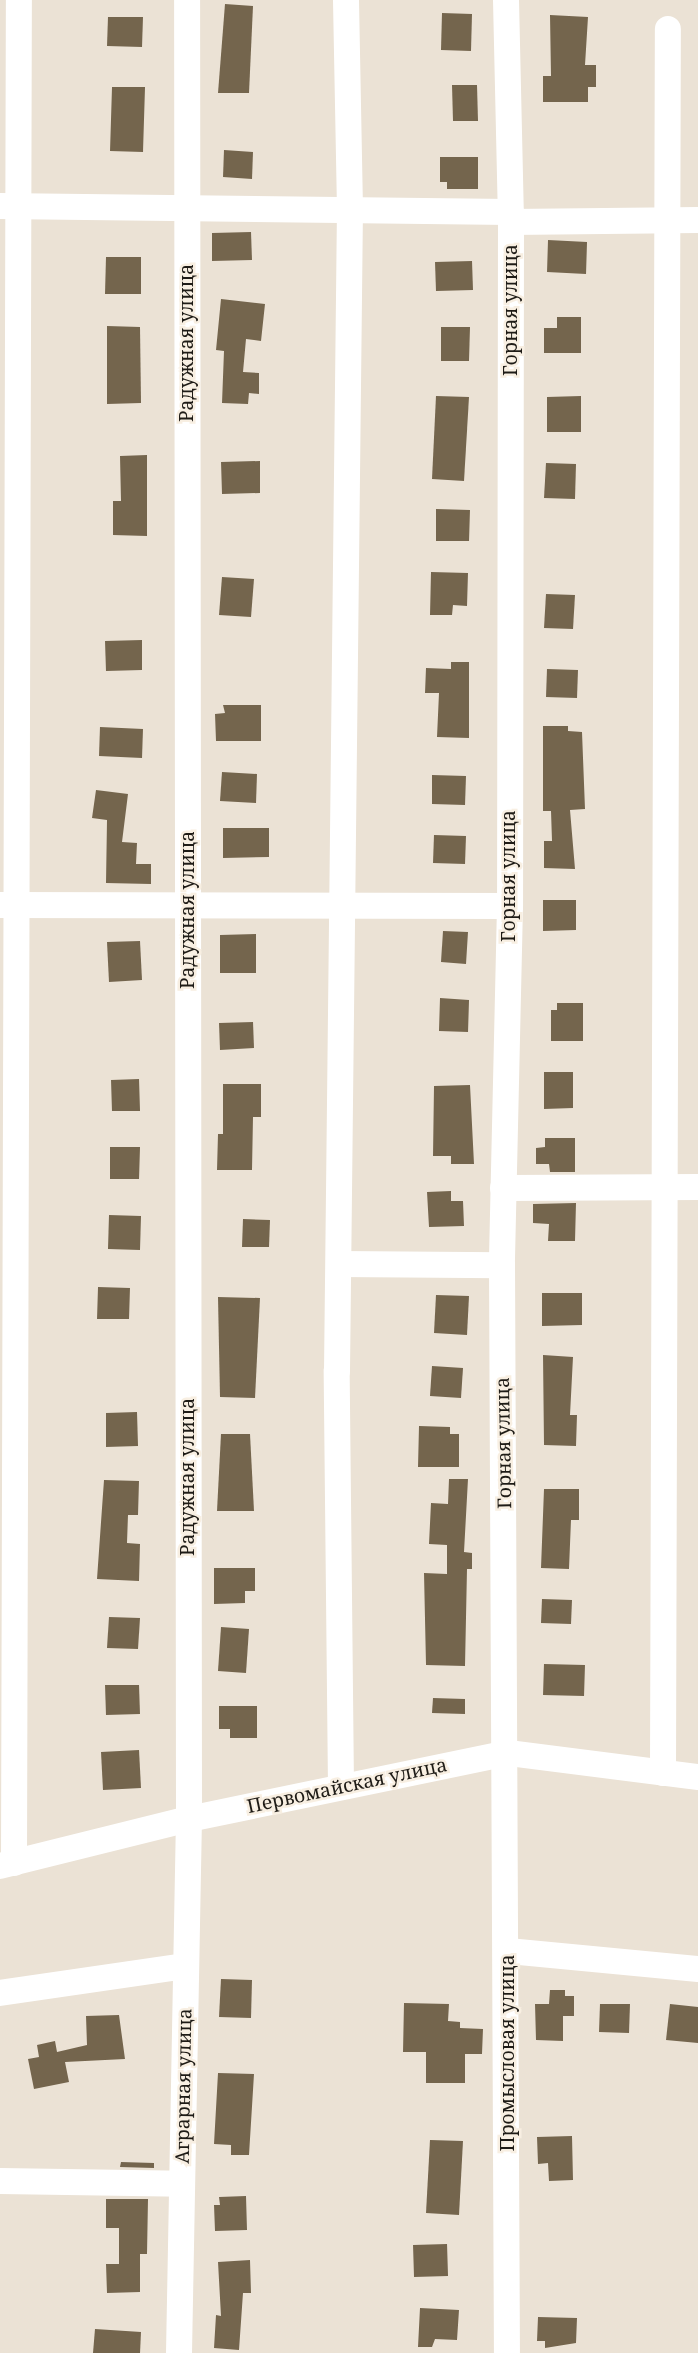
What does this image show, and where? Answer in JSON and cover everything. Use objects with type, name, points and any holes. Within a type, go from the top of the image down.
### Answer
[{"type":"street","points":[[7,1865],[10,206],[19,0]]},
{"type":"street","name":"Радужная улица","points":[[187,0],[189,1819]]},
{"type":"street","points":[[341,1787],[341,906],[350,209],[346,0]]},
{"type":"street","name":"Горная улица","points":[[506,0],[511,217],[510,906],[502,1265],[508,1753]]},
{"type":"street","points":[[663,1773],[668,30]]},
{"type":"street","points":[[10,206],[187,205],[511,217],[698,219]]},
{"type":"street","points":[[8,906],[510,906]]},
{"type":"street","points":[[503,1188],[698,1187]]},
{"type":"street","points":[[339,1264],[502,1265]]},
{"type":"street","name":"Первомайская улица","points":[[7,1865],[189,1819],[508,1753],[698,1777]]},
{"type":"street","name":"Промысловая улица","points":[[508,1753],[508,2353]]},
{"type":"street","name":"Аграрная улица","points":[[179,2353],[189,1819]]},
{"type":"street","points":[[508,1951],[698,1969]]},
{"type":"street","points":[[0,1993],[186,1966]]},
{"type":"street","points":[[0,2181],[182,2184]]},
{"type":"building","points":[[225,4],[253,6],[249,93],[218,93]]},
{"type":"building","points":[[442,13],[472,14],[471,51],[441,50]]},
{"type":"building","points":[[550,15],[588,17],[585,65],[596,65],[596,87],[588,87],[588,102],[543,102],[543,76],[551,76]]},
{"type":"building","points":[[108,17],[143,17],[142,47],[107,46]]},
{"type":"building","points":[[452,85],[477,85],[478,121],[453,121]]},
{"type":"building","points":[[112,87],[145,87],[143,152],[110,151]]},
{"type":"building","points":[[224,150],[253,152],[252,179],[223,177]]},
{"type":"building","points":[[440,157],[478,157],[478,189],[447,189],[447,182],[440,182]]},
{"type":"building","points":[[251,232],[252,260],[212,261],[212,233]]},
{"type":"building","points":[[548,240],[587,242],[586,274],[547,272]]},
{"type":"building","points":[[106,257],[141,257],[141,294],[105,294]]},
{"type":"building","points":[[472,261],[473,290],[436,291],[435,262]]},
{"type":"building","points":[[221,299],[265,304],[261,341],[246,339],[243,372],[259,373],[259,394],[249,393],[248,404],[222,403],[224,351],[216,350]]},
{"type":"building","points":[[557,317],[581,317],[581,353],[544,353],[544,328],[557,328]]},
{"type":"building","points":[[107,326],[140,327],[141,403],[107,404]]},
{"type":"building","points":[[441,327],[470,327],[469,361],[441,361]]},
{"type":"building","points":[[436,396],[469,397],[464,481],[432,479]]},
{"type":"building","points":[[581,396],[581,432],[547,432],[547,397]]},
{"type":"building","points":[[147,455],[147,536],[113,535],[113,501],[121,501],[120,456]]},
{"type":"building","points":[[260,461],[260,493],[222,494],[221,462]]},
{"type":"building","points":[[546,463],[576,464],[575,499],[544,498]]},
{"type":"building","points":[[436,509],[470,510],[469,541],[436,541]]},
{"type":"building","points":[[431,572],[468,573],[467,606],[453,605],[452,615],[430,615]]},
{"type":"building","points":[[222,577],[254,579],[251,617],[219,615]]},
{"type":"building","points":[[546,594],[575,595],[573,629],[544,628]]},
{"type":"building","points":[[142,640],[142,670],[106,671],[105,641]]},
{"type":"building","points":[[451,662],[469,662],[469,738],[437,737],[439,693],[425,693],[426,668],[451,669]]},
{"type":"building","points":[[547,669],[578,670],[577,698],[546,697]]},
{"type":"building","points":[[223,705],[261,705],[261,741],[216,741],[215,714],[225,713]]},
{"type":"building","points":[[543,726],[568,726],[568,731],[582,732],[585,809],[570,810],[575,869],[544,868],[544,841],[552,841],[551,811],[543,811]]},
{"type":"building","points":[[100,727],[143,729],[142,758],[99,756]]},
{"type":"building","points":[[222,772],[257,774],[256,803],[220,801]]},
{"type":"building","points":[[432,775],[466,776],[465,805],[432,804]]},
{"type":"building","points":[[96,790],[128,794],[122,842],[137,843],[136,864],[151,864],[151,884],[106,883],[107,820],[92,818]]},
{"type":"building","points":[[223,828],[269,828],[269,857],[223,858]]},
{"type":"building","points":[[434,835],[466,836],[465,864],[433,863]]},
{"type":"building","points":[[543,900],[576,900],[576,930],[543,931]]},
{"type":"building","points":[[443,931],[468,932],[466,964],[441,962]]},
{"type":"building","points":[[256,934],[256,973],[220,973],[220,935]]},
{"type":"building","points":[[140,941],[142,980],[109,982],[107,942]]},
{"type":"building","points":[[440,998],[469,1000],[468,1032],[439,1031]]},
{"type":"building","points":[[557,1003],[583,1003],[583,1041],[551,1041],[551,1010],[557,1010]]},
{"type":"building","points":[[253,1022],[254,1048],[220,1050],[219,1023]]},
{"type":"building","points":[[544,1072],[573,1072],[573,1108],[544,1109]]},
{"type":"building","points":[[139,1079],[140,1111],[112,1111],[111,1080]]},
{"type":"building","points":[[223,1084],[261,1084],[261,1117],[253,1117],[252,1170],[217,1170],[218,1134],[223,1134]]},
{"type":"building","points":[[470,1085],[474,1164],[451,1164],[451,1156],[433,1156],[434,1086]]},
{"type":"building","points":[[545,1138],[575,1138],[575,1172],[550,1172],[549,1164],[536,1164],[536,1148],[545,1147]]},
{"type":"building","points":[[110,1147],[140,1147],[139,1179],[110,1179]]},
{"type":"building","points":[[451,1191],[451,1201],[463,1201],[464,1226],[429,1227],[427,1192]]},
{"type":"building","points":[[576,1203],[575,1241],[548,1241],[549,1224],[533,1223],[533,1204]]},
{"type":"building","points":[[109,1215],[141,1216],[140,1250],[108,1249]]},
{"type":"building","points":[[243,1219],[270,1220],[269,1247],[242,1247]]},
{"type":"building","points":[[98,1287],[130,1288],[129,1319],[97,1319]]},
{"type":"building","points":[[542,1293],[582,1293],[582,1325],[542,1326]]},
{"type":"building","points":[[436,1295],[469,1296],[467,1335],[434,1333]]},
{"type":"building","points":[[218,1297],[260,1298],[255,1398],[220,1397]]},
{"type":"building","points":[[543,1355],[573,1357],[570,1415],[577,1415],[576,1446],[544,1445]]},
{"type":"building","points":[[432,1366],[463,1368],[461,1398],[430,1396]]},
{"type":"building","points":[[137,1412],[138,1446],[106,1447],[106,1413]]},
{"type":"building","points":[[419,1426],[450,1427],[450,1434],[459,1434],[459,1467],[418,1467]]},
{"type":"building","points":[[221,1434],[250,1434],[254,1511],[217,1511]]},
{"type":"building","points":[[449,1479],[468,1479],[464,1552],[472,1553],[472,1569],[467,1569],[465,1666],[426,1665],[424,1573],[447,1574],[447,1545],[429,1544],[431,1503],[448,1504]]},
{"type":"building","points":[[104,1480],[139,1481],[138,1515],[128,1515],[127,1543],[140,1544],[139,1581],[97,1579]]},
{"type":"building","points":[[544,1489],[579,1489],[579,1520],[571,1520],[569,1569],[541,1568]]},
{"type":"building","points":[[214,1568],[255,1568],[255,1591],[245,1591],[245,1603],[214,1604]]},
{"type":"building","points":[[542,1599],[572,1600],[571,1624],[541,1623]]},
{"type":"building","points":[[109,1617],[140,1618],[138,1649],[107,1648]]},
{"type":"building","points":[[221,1627],[249,1629],[246,1673],[218,1671]]},
{"type":"building","points":[[544,1664],[585,1665],[584,1696],[543,1695]]},
{"type":"building","points":[[105,1685],[139,1685],[140,1714],[106,1715]]},
{"type":"building","points":[[433,1698],[465,1699],[465,1714],[432,1713]]},
{"type":"building","points":[[219,1706],[257,1706],[257,1738],[230,1738],[230,1729],[219,1729]]},
{"type":"building","points":[[139,1750],[141,1788],[103,1790],[101,1752]]},
{"type":"building","points":[[221,1979],[252,1980],[251,2018],[219,2017]]},
{"type":"building","points":[[550,1990],[565,1990],[565,1996],[574,1996],[574,2016],[563,2016],[563,2041],[536,2040],[535,2004],[549,2004]]},
{"type":"building","points":[[404,2003],[449,2004],[448,2021],[460,2022],[460,2028],[483,2029],[482,2054],[465,2054],[465,2083],[426,2083],[426,2052],[403,2052]]},
{"type":"building","points":[[600,2004],[630,2004],[629,2033],[599,2032]]},
{"type":"building","points":[[670,2004],[698,2007],[698,2043],[666,2040]]},
{"type":"building","points":[[119,2015],[125,2059],[65,2062],[69,2082],[34,2089],[28,2059],[39,2057],[37,2045],[55,2041],[57,2052],[87,2045],[86,2016]]},
{"type":"building","points":[[218,2073],[254,2074],[249,2155],[231,2155],[231,2145],[214,2144]]},
{"type":"building","points":[[572,2136],[573,2180],[549,2181],[548,2163],[538,2164],[537,2137]]},
{"type":"building","points":[[430,2140],[463,2141],[459,2215],[426,2213]]},
{"type":"building","points":[[121,2162],[154,2163],[154,2168],[120,2167]]},
{"type":"building","points":[[246,2196],[247,2230],[215,2231],[214,2205],[220,2205],[219,2197]]},
{"type":"building","points":[[106,2199],[148,2199],[147,2254],[140,2254],[140,2292],[107,2293],[106,2264],[119,2264],[119,2228],[106,2228]]},
{"type":"building","points":[[447,2244],[448,2276],[414,2277],[413,2245]]},
{"type":"building","points":[[250,2260],[251,2293],[243,2293],[239,2350],[214,2348],[216,2315],[221,2316],[218,2262]]},
{"type":"building","points":[[420,2308],[459,2310],[457,2340],[435,2339],[432,2347],[418,2347]]},
{"type":"building","points":[[538,2317],[577,2318],[576,2343],[545,2348],[545,2341],[537,2341]]},
{"type":"building","points":[[95,2329],[141,2332],[140,2353],[93,2353]]}]
